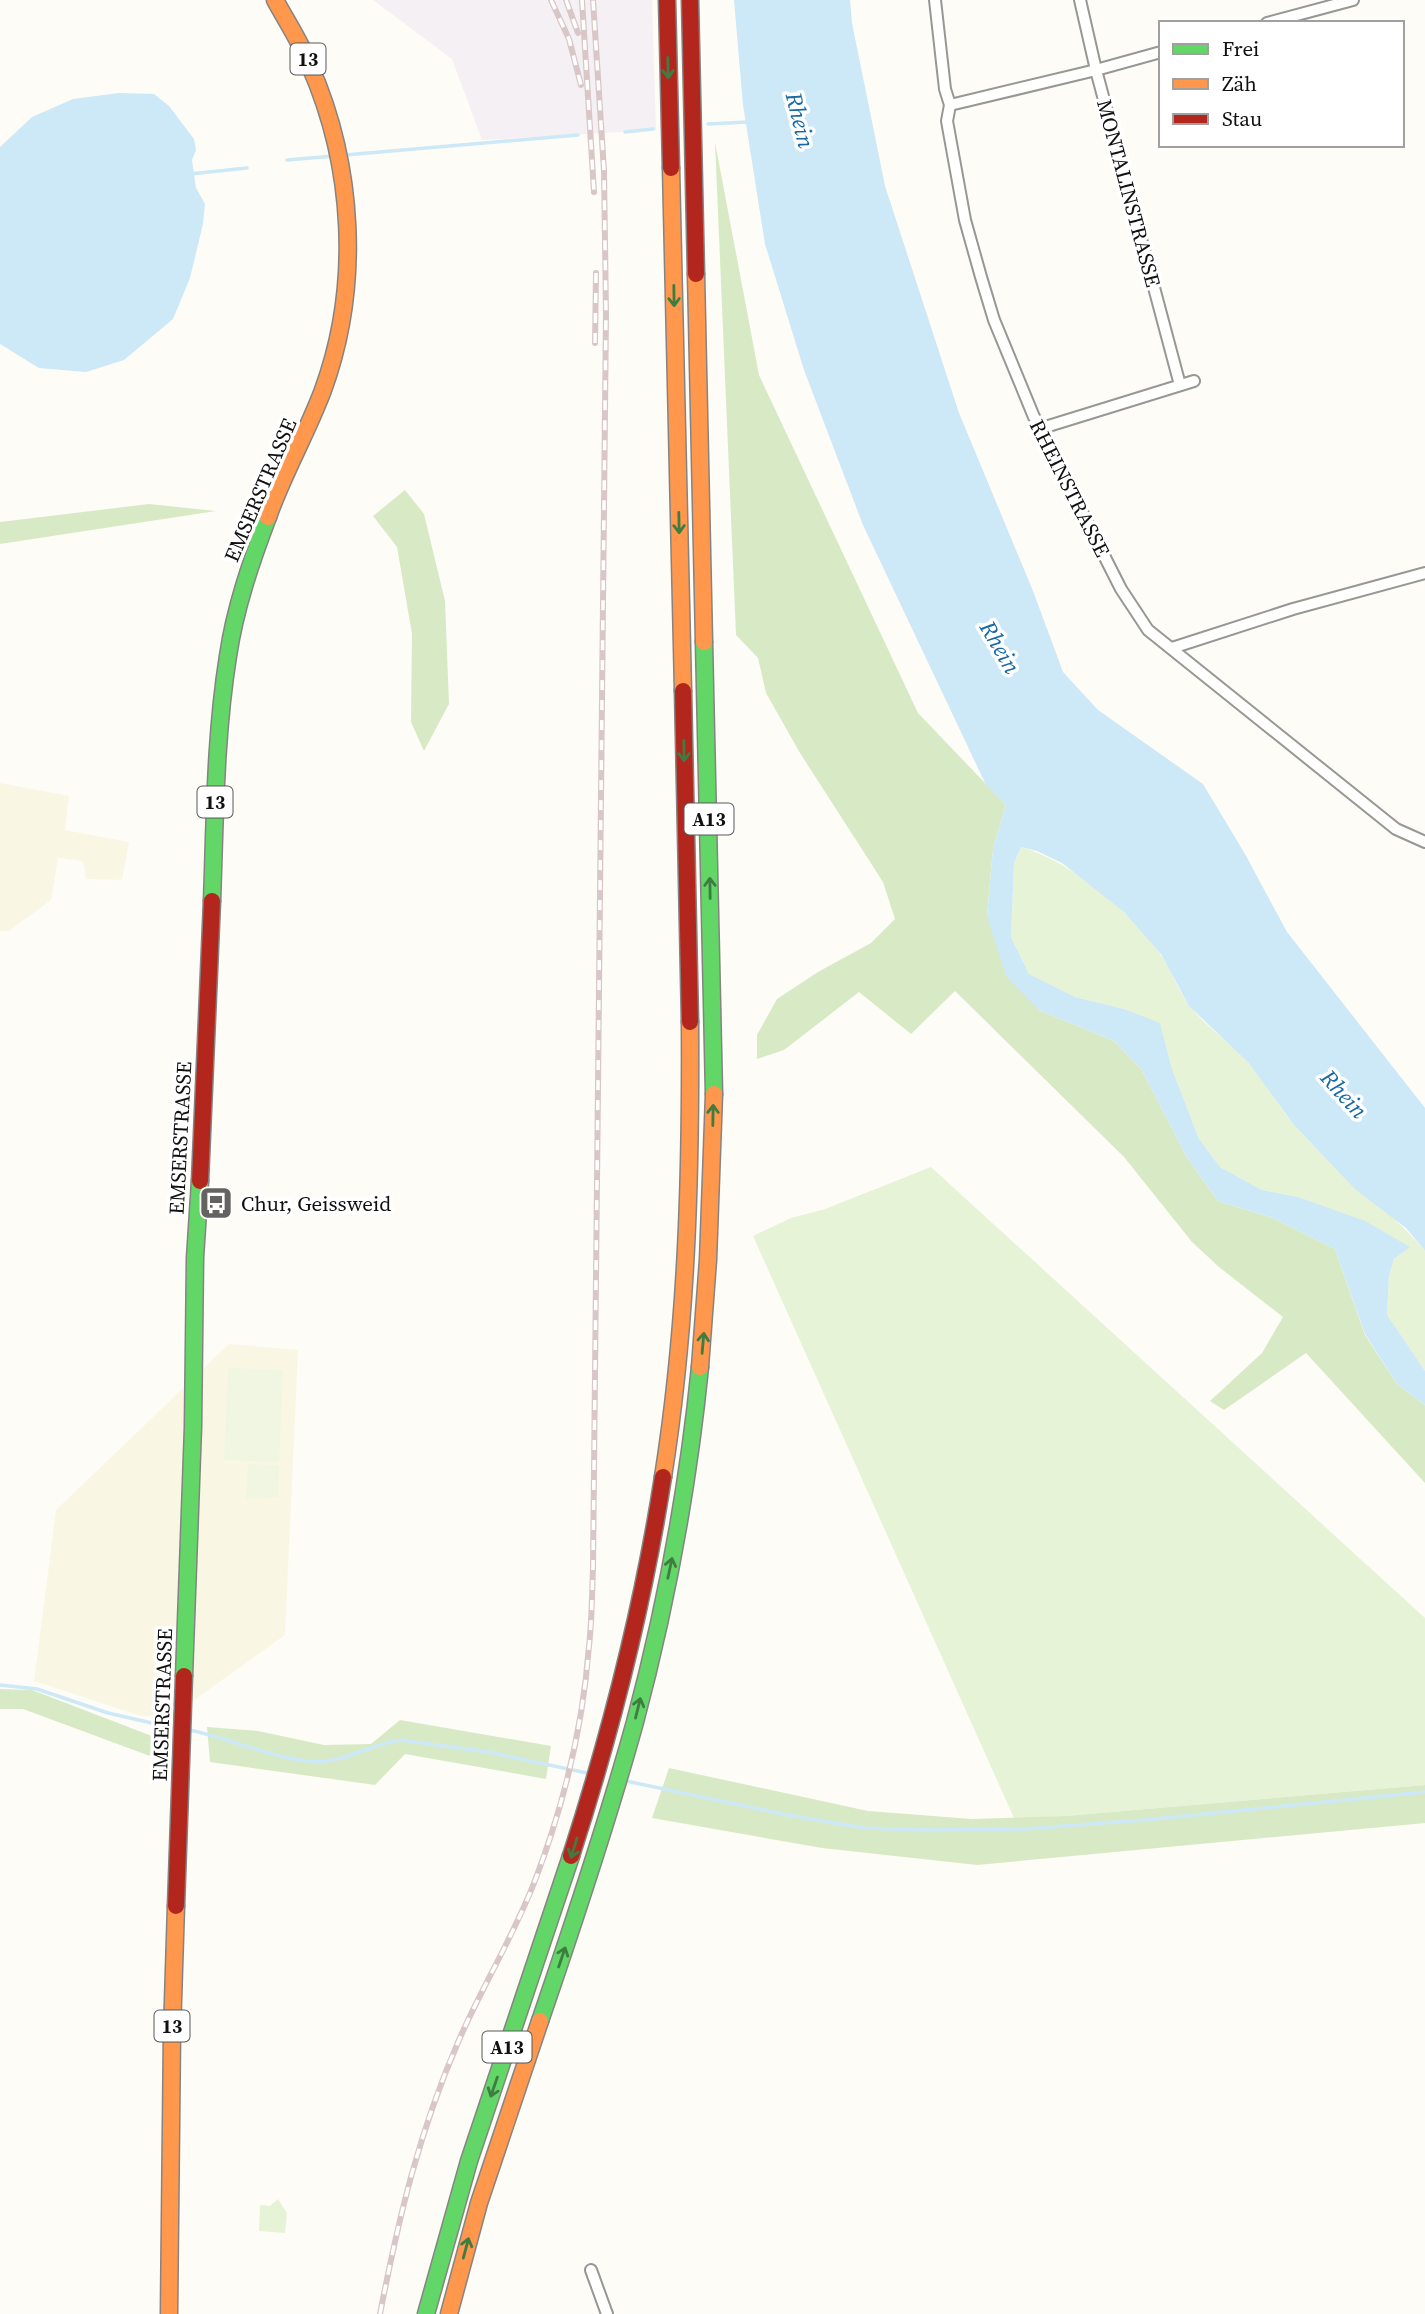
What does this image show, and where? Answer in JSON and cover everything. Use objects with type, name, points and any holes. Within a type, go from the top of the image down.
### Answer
[{"type":"main road","name":"EMSERSTRASSE","points":[[169,2314],[172,2032],[193,1427],[195,1258],[204,1111],[218,733],[228,654],[248,571],[271,508],[313,417],[339,336],[347,277],[346,198],[331,122],[310,65],[275,0]]},
{"type":"main road","name":"A13","points":[[426,2314],[467,2165],[546,1933],[596,1774],[633,1637],[654,1533],[676,1385],[684,1292],[690,1143],[689,952],[667,0]]},
{"type":"main road","name":"A13","points":[[449,2314],[488,2176],[573,1925],[618,1779],[655,1640],[684,1494],[700,1369],[710,1228],[713,996],[690,0]]},
{"type":"street","name":"RHEINSTRASSE","points":[[935,0],[945,89],[950,104],[947,121],[965,220],[994,320],[1034,417],[1042,428],[1046,442],[1121,589],[1148,630],[1396,829],[1425,842]]},
{"type":"street","name":"MONTALINSTRASSE","points":[[1080,0],[1096,70],[1180,385]]},
{"type":"street","points":[[1274,21],[1345,1]]},
{"type":"street","points":[[950,104],[1159,53]]},
{"type":"street","points":[[1042,428],[1194,381]]},
{"type":"street","points":[[1172,648],[1293,609],[1425,573]]},
{"type":"street","points":[[591,2270],[607,2314]]},
{"type":"shaded area","points":[[373,0],[652,0],[656,130],[482,140],[452,59]]},
{"type":"shaded area","points":[[0,783],[69,796],[65,830],[129,842],[122,880],[86,879],[83,861],[58,858],[51,900],[9,931],[0,931]]},
{"type":"shaded area","points":[[229,1344],[298,1350],[285,1635],[172,1716],[141,1716],[34,1681],[56,1510]]},
{"type":"green space","points":[[715,142],[759,375],[918,713],[1006,805],[993,849],[987,916],[1039,1010],[1114,1041],[1142,1070],[1186,1156],[1218,1201],[1273,1218],[1335,1249],[1365,1335],[1397,1384],[1425,1405],[1425,1483],[1306,1353],[1224,1410],[1210,1401],[1262,1353],[1283,1317],[1219,1267],[1192,1242],[1124,1157],[955,991],[911,1034],[859,992],[784,1050],[757,1059],[757,1035],[777,999],[818,972],[871,943],[895,919],[883,882],[800,753],[766,693],[758,658],[736,635]]},
{"type":"green space","points":[[405,490],[424,514],[445,601],[449,704],[424,751],[411,722],[412,634],[397,547],[373,516]]},
{"type":"green space","points":[[149,504],[216,511],[0,544],[0,522]]},
{"type":"green space","points":[[1021,847],[1040,854],[1079,876],[1099,890],[1134,923],[1161,955],[1190,1006],[1247,1061],[1295,1126],[1394,1218],[1425,1251],[1425,1371],[1387,1316],[1389,1276],[1394,1259],[1409,1247],[1298,1197],[1262,1190],[1220,1167],[1199,1139],[1172,1069],[1160,1024],[1124,1009],[1075,997],[1029,974],[1011,937],[1014,863]]},
{"type":"green space","points":[[931,1167],[1425,1618],[1425,1785],[1014,1818],[753,1236],[791,1218],[825,1209]]},
{"type":"green space","points":[[228,1368],[283,1370],[279,1462],[224,1460]]},
{"type":"green space","points":[[248,1464],[279,1465],[278,1497],[246,1499]]},
{"type":"green space","points":[[0,1689],[32,1690],[157,1738],[150,1756],[23,1709],[0,1709]]},
{"type":"green space","points":[[400,1720],[551,1746],[546,1779],[405,1754],[375,1785],[210,1762],[207,1727],[258,1731],[324,1745],[371,1744]]},
{"type":"green space","points":[[669,1768],[868,1811],[972,1819],[1065,1816],[1425,1785],[1425,1823],[977,1865],[822,1848],[652,1818]]},
{"type":"green space","points":[[278,2199],[287,2213],[285,2233],[259,2231],[260,2205],[270,2206]]},
{"type":"water","name":"Rhein","points":[[734,0],[850,0],[852,23],[885,186],[959,413],[1033,591],[1063,672],[1098,710],[1203,784],[1287,932],[1425,1108],[1425,1251],[1406,1228],[1356,1190],[1293,1124],[1248,1062],[1189,1006],[1161,954],[1124,912],[1062,863],[1021,847],[1014,863],[1011,937],[1029,974],[1075,997],[1124,1009],[1160,1023],[1172,1069],[1199,1139],[1220,1167],[1262,1190],[1298,1197],[1365,1221],[1410,1247],[1394,1259],[1389,1276],[1387,1315],[1425,1371],[1425,1405],[1397,1384],[1365,1334],[1335,1249],[1273,1218],[1218,1201],[1186,1156],[1142,1070],[1114,1041],[1039,1010],[1006,976],[987,916],[993,849],[1006,805],[986,785],[863,525],[804,370],[765,244],[743,105]]},
{"type":"water","points":[[119,93],[154,94],[169,106],[194,139],[196,150],[192,160],[196,188],[205,204],[190,278],[173,319],[124,360],[86,372],[39,368],[0,344],[0,147],[32,117],[73,99]]},
{"type":"waterway","points":[[708,124],[748,122]]},
{"type":"waterway","points":[[625,132],[653,129]]},
{"type":"waterway","points":[[345,155],[578,135]]},
{"type":"waterway","points":[[287,160],[334,156]]},
{"type":"waterway","points":[[190,174],[247,168]]},
{"type":"waterway","points":[[0,1685],[37,1689],[108,1713],[178,1729]]},
{"type":"waterway","points":[[189,1730],[277,1755],[312,1761],[346,1757],[401,1740],[488,1752],[587,1773]]},
{"type":"waterway","points":[[626,1781],[864,1828],[924,1830],[1025,1829],[1144,1820],[1425,1792]]},
{"type":"railway","points":[[551,0],[569,39],[581,85]]},
{"type":"railway","points":[[566,0],[578,33]]},
{"type":"railway","points":[[582,0],[594,192]]},
{"type":"railway","points":[[380,2314],[403,2208],[432,2108],[468,2020],[526,1903],[554,1826],[577,1736],[590,1636],[593,1567],[606,314],[604,171],[593,0]]},
{"type":"railway","points":[[595,343],[596,273]]},
{"type":"traffic: fast","points":[[212,901],[218,747],[228,656],[244,585],[268,517]]},
{"type":"traffic: fast","points":[[704,642],[714,1094]]},
{"type":"traffic: fast","points":[[184,1676],[193,1427],[195,1258],[200,1181]]},
{"type":"traffic: fast","points":[[540,2021],[602,1835],[646,1678],[682,1501],[700,1367]]},
{"type":"traffic: fast","points":[[426,2314],[469,2161],[571,1856]]},
{"type":"traffic: slow","points":[[268,517],[323,390],[343,310],[347,268],[347,226],[336,144],[325,104],[306,57],[275,0]]},
{"type":"traffic: slow","points":[[671,168],[683,691]]},
{"type":"traffic: slow","points":[[696,274],[704,642]]},
{"type":"traffic: slow","points":[[663,1477],[677,1364],[686,1250],[690,1022]]},
{"type":"traffic: slow","points":[[700,1367],[708,1260],[714,1094]]},
{"type":"traffic: slow","points":[[169,2314],[176,1906]]},
{"type":"traffic: slow","points":[[449,2314],[479,2203],[540,2021]]},
{"type":"traffic: jam","points":[[667,0],[671,168]]},
{"type":"traffic: jam","points":[[690,0],[696,274]]},
{"type":"traffic: jam","points":[[683,691],[690,1022]]},
{"type":"traffic: jam","points":[[200,1181],[212,901]]},
{"type":"traffic: jam","points":[[571,1856],[624,1668],[646,1573],[663,1477]]},
{"type":"traffic: jam","points":[[176,1906],[184,1676]]},
{"type":"place","name":"Chur, Geissweid","points":[[216,1203]]}]
